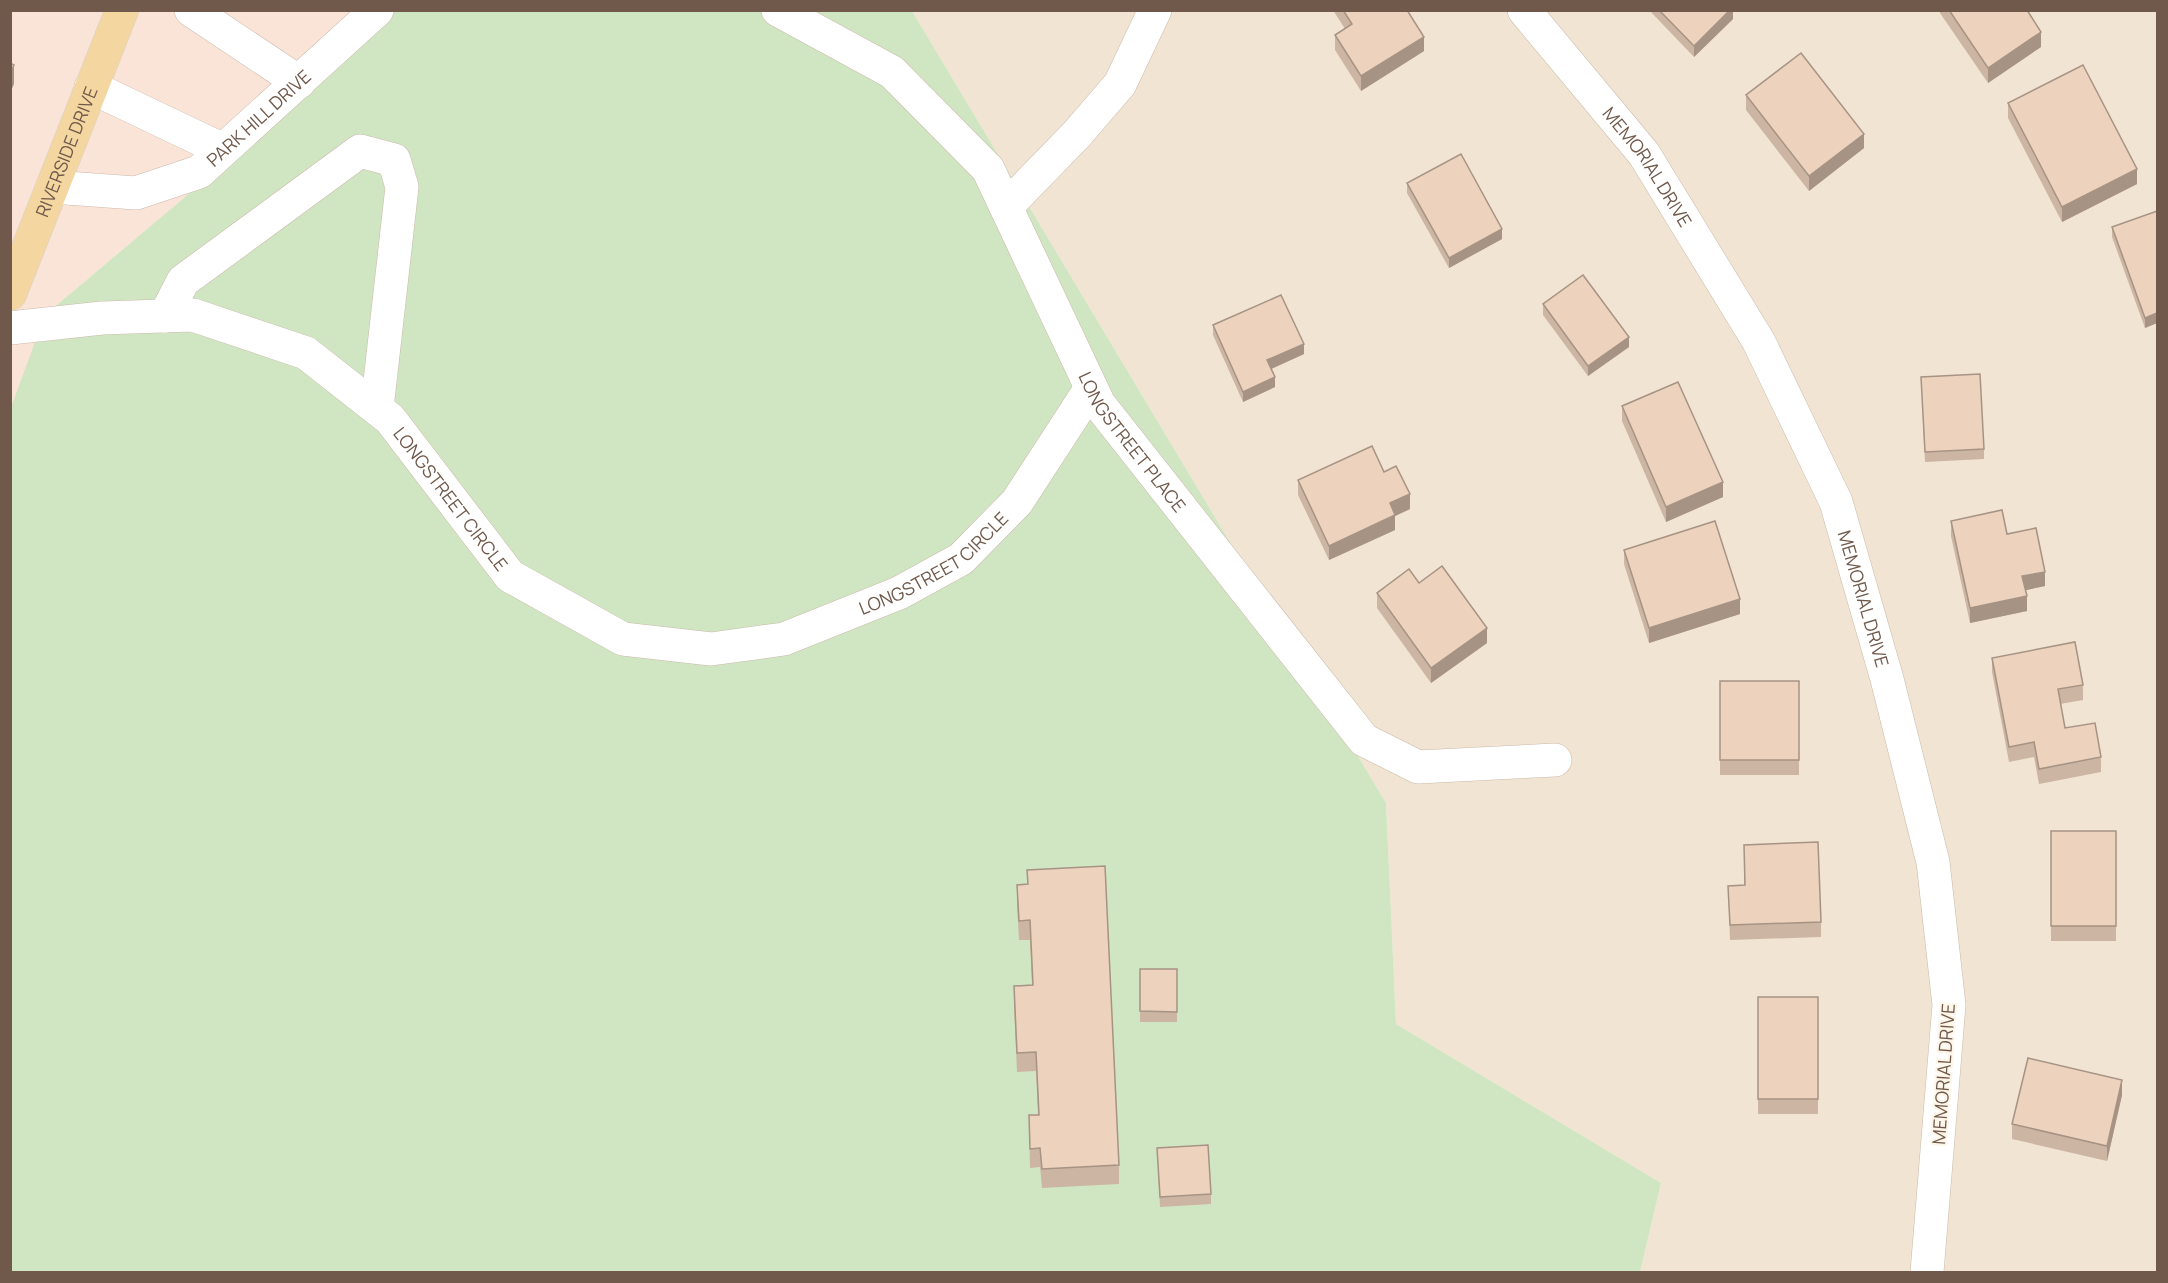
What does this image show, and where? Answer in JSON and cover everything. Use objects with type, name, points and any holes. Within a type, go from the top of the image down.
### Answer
[{"type":"main road","name":"RIVERSIDE DRIVE","points":[[10,294],[122,10]]},
{"type":"street","points":[[191,10],[298,82]]},
{"type":"street","name":"PARK HILL DRIVE","points":[[52,187],[136,194],[199,172],[376,10]]},
{"type":"street","name":"LONGSTREET PLACE","points":[[778,10],[892,72],[988,169],[1099,404],[1364,740],[1418,767],[1555,760]]},
{"type":"street","points":[[1006,207],[1077,134],[1120,84],[1155,10]]},
{"type":"street","name":"MEMORIAL DRIVE","points":[[1524,10],[1644,154],[1759,342],[1836,502],[1887,679],[1933,862],[1950,1005],[1927,1272]]},
{"type":"street","points":[[91,87],[223,150]]},
{"type":"street","points":[[165,316],[183,280],[360,151],[394,160],[402,187],[377,408]]},
{"type":"street","name":"LONGSTREET CIRCLE","points":[[10,328],[102,318],[193,315],[306,353],[390,419],[510,576],[623,639],[711,649],[784,639],[899,593],[961,559],[1017,502],[1091,388]]},
{"type":"shaded area","points":[[11,11],[386,11],[279,118],[45,315],[11,410]]},
{"type":"shaded area","points":[[912,11],[2157,11],[2157,1272],[1640,1272],[1661,1183],[1396,1024],[1386,803]]},
{"type":"green space","points":[[386,11],[912,11],[1386,803],[1396,1024],[1661,1183],[1640,1272],[11,1272],[10,410],[45,315],[279,118]]},
{"type":"building","points":[[1343,10],[1407,10],[1424,37],[1361,76],[1335,35],[1352,24]]},
{"type":"building","points":[[1659,10],[1730,10],[1694,46]]},
{"type":"building","points":[[1949,10],[2027,10],[2041,32],[1988,68]]},
{"type":"building","points":[[1801,53],[1864,134],[1809,176],[1746,95]]},
{"type":"building","points":[[2083,65],[2137,169],[2062,207],[2008,103]]},
{"type":"building","points":[[1461,154],[1502,229],[1449,258],[1407,183]]},
{"type":"building","points":[[2157,211],[2157,313],[2145,318],[2112,227]]},
{"type":"building","points":[[1583,275],[1629,337],[1588,366],[1543,304]]},
{"type":"building","points":[[1281,295],[1304,344],[1267,360],[1275,377],[1243,392],[1213,325]]},
{"type":"building","points":[[1980,374],[1984,449],[1925,452],[1921,377]]},
{"type":"building","points":[[1678,382],[1723,482],[1666,507],[1622,406]]},
{"type":"building","points":[[1372,446],[1384,472],[1396,466],[1410,494],[1390,503],[1395,515],[1329,546],[1298,480]]},
{"type":"building","points":[[2002,510],[2007,534],[2036,528],[2045,572],[2022,576],[2027,596],[1970,608],[1951,521]]},
{"type":"building","points":[[1715,521],[1740,599],[1649,628],[1624,550]]},
{"type":"building","points":[[1442,566],[1487,628],[1431,668],[1377,593],[1409,569],[1419,583]]},
{"type":"building","points":[[2075,642],[2083,685],[2058,689],[2065,728],[2095,723],[2101,757],[2039,769],[2034,742],[2009,747],[1992,658]]},
{"type":"building","points":[[1720,681],[1799,681],[1799,760],[1720,760]]},
{"type":"building","points":[[2051,831],[2116,831],[2116,926],[2051,926]]},
{"type":"building","points":[[1818,842],[1821,922],[1730,925],[1728,886],[1745,885],[1744,845]]},
{"type":"building","points":[[1105,866],[1119,1165],[1042,1169],[1040,1148],[1030,1149],[1029,1115],[1039,1115],[1036,1052],[1017,1053],[1014,986],[1033,985],[1030,920],[1019,921],[1017,885],[1028,884],[1027,870]]},
{"type":"building","points":[[1140,969],[1177,969],[1177,1012],[1140,1011]]},
{"type":"building","points":[[1758,997],[1818,997],[1818,1099],[1758,1099]]},
{"type":"building","points":[[2028,1058],[2122,1080],[2107,1146],[2012,1124]]},
{"type":"building","points":[[1208,1145],[1211,1194],[1160,1197],[1157,1148]]}]
